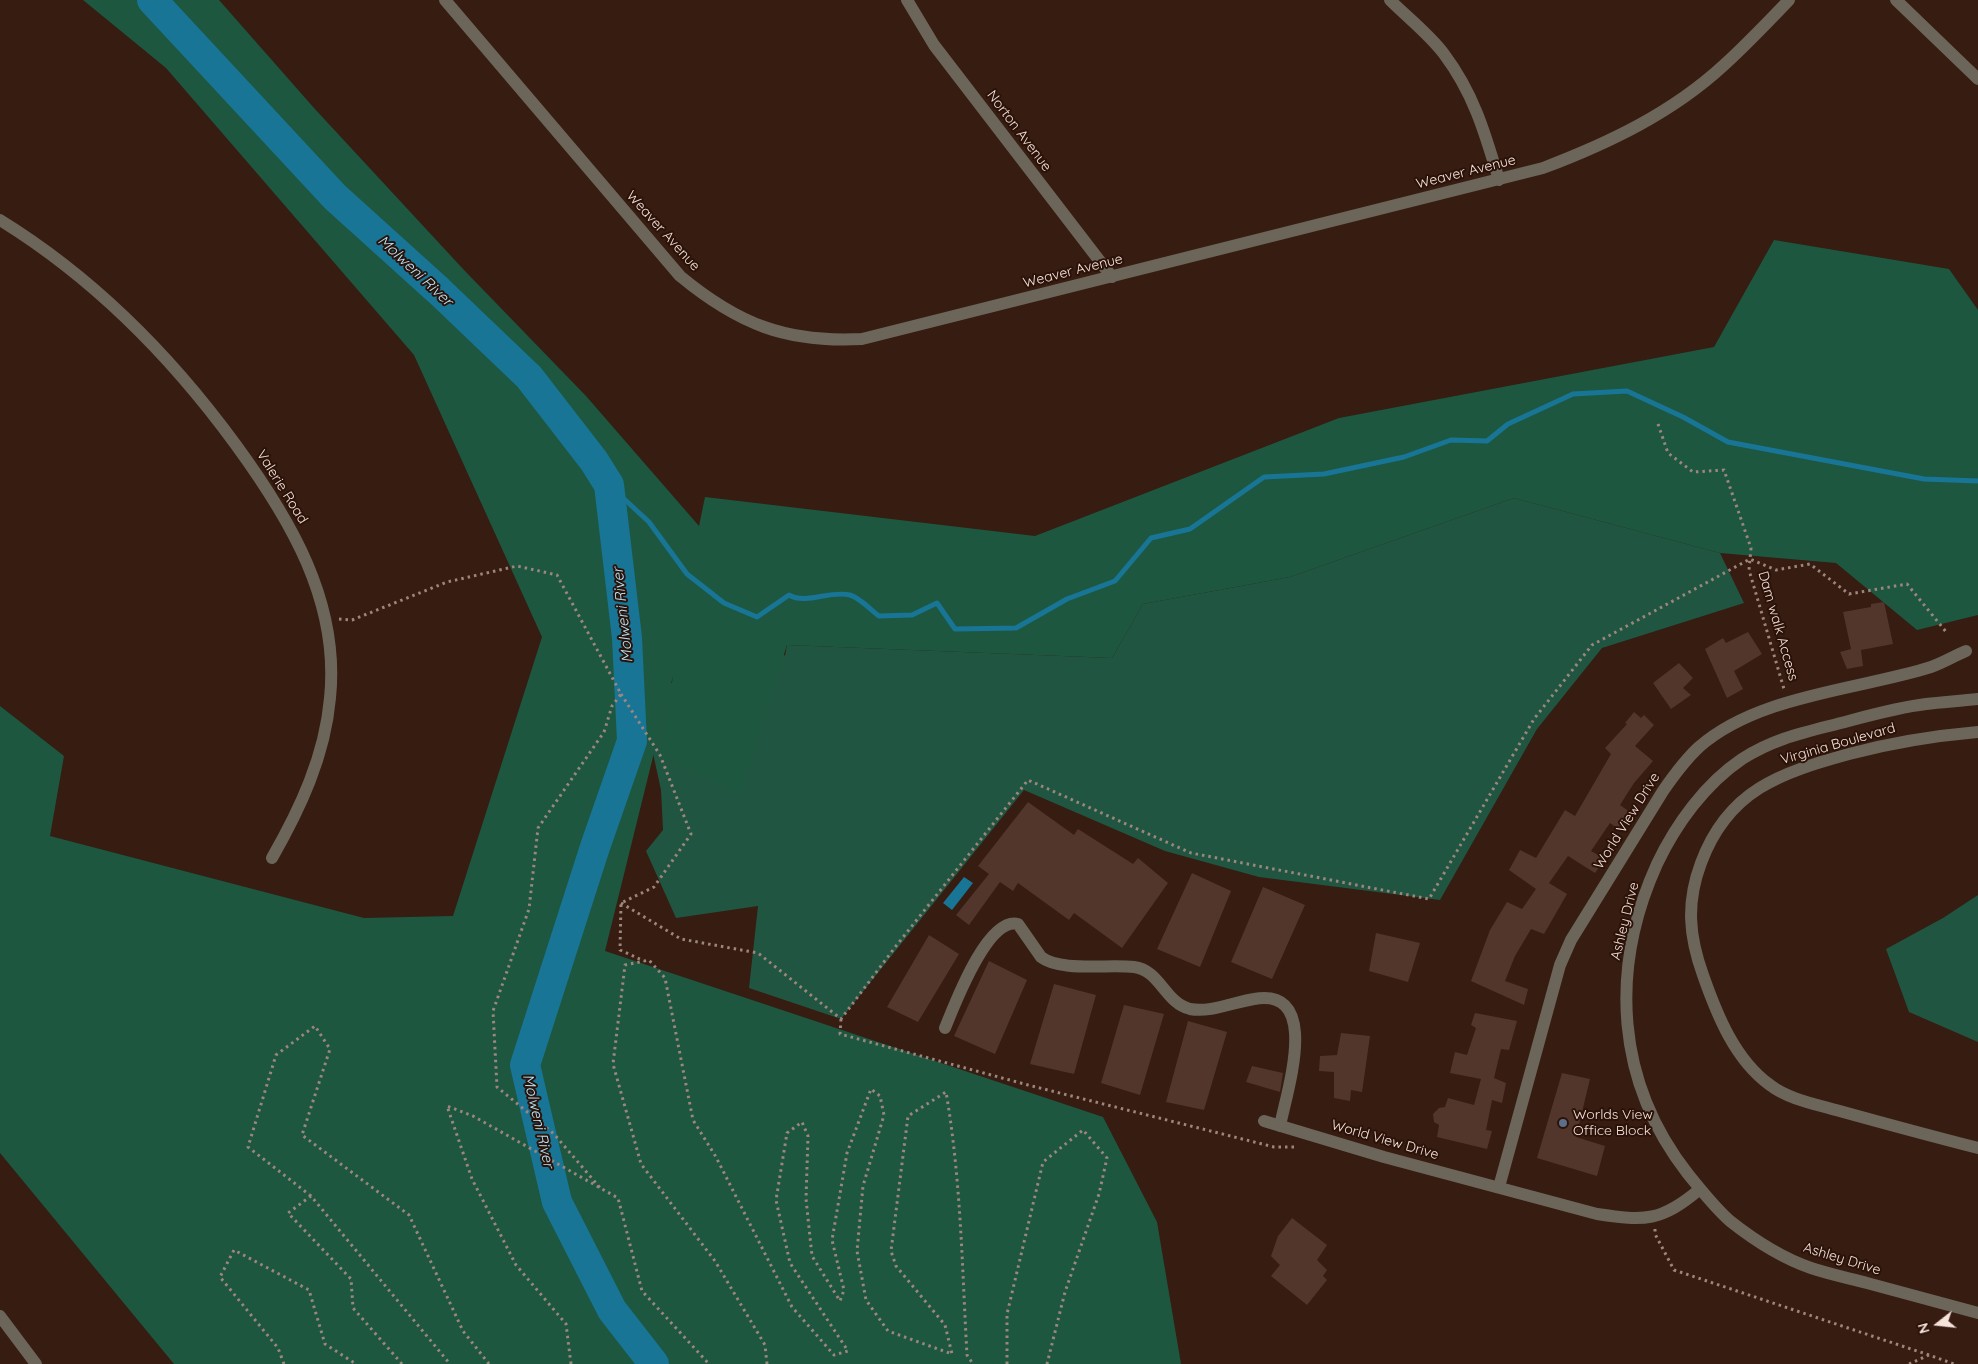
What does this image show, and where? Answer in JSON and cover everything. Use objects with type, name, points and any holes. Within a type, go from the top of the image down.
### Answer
[{"type":"street","name":"Weaver Avenue","points":[[445,0],[680,276],[706,297],[735,315],[767,329],[820,339],[862,339],[1543,168],[1586,152],[1650,120],[1681,100],[1725,65],[1789,0]]},
{"type":"street","name":"Norton Avenue","points":[[907,0],[934,45],[1112,277]]},
{"type":"street","points":[[1390,0],[1444,53],[1464,84],[1480,115],[1499,180]]},
{"type":"street","points":[[1896,0],[1978,79]]},
{"type":"street","name":"Valerie Road","points":[[0,220],[73,272],[112,305],[157,348],[196,392],[248,461],[280,509],[303,551],[323,611],[330,660],[330,698],[323,740],[317,762],[304,796],[272,858]]},
{"type":"street","name":"World View Drive","points":[[1499,1187],[1560,965],[1571,940],[1663,791],[1680,767],[1700,746],[1748,716],[1779,705],[1932,666],[1966,651]]},
{"type":"street","name":"Ashley Drive","points":[[1978,699],[1925,704],[1883,712],[1788,737],[1763,746],[1738,761],[1711,786],[1686,814],[1653,874],[1642,904],[1632,945],[1627,979],[1626,1012],[1630,1050],[1634,1067],[1651,1117],[1667,1144],[1700,1189],[1728,1219],[1748,1234],[1810,1268],[1978,1313]]},
{"type":"street","name":"Virginia Boulevard","points":[[1978,732],[1894,742],[1810,765],[1775,778],[1734,808],[1723,820],[1706,852],[1692,893],[1691,918],[1697,957],[1711,997],[1739,1053],[1754,1072],[1771,1086],[1781,1092],[1818,1104],[1978,1148]]},
{"type":"street","points":[[945,1028],[973,966],[992,936],[1000,928],[1011,922],[1018,924],[1047,961],[1063,966],[1137,967],[1151,974],[1171,998],[1190,1008],[1213,1008],[1261,998],[1276,998],[1288,1007],[1294,1020],[1296,1031],[1292,1064],[1280,1126]]},
{"type":"street","name":"World View Drive","points":[[1264,1121],[1384,1157],[1597,1214],[1641,1219],[1654,1217],[1683,1203],[1700,1189]]},
{"type":"street","points":[[0,1316],[36,1364]]},
{"type":"path","name":"Dam walk Access","points":[[1658,424],[1668,454],[1693,472],[1724,470],[1751,548],[1749,570],[1786,693],[1779,705]]},
{"type":"path","points":[[1304,1133],[1301,1148],[1274,1147],[1028,1085],[840,1034],[841,1019],[896,946],[1028,780],[1191,853],[1430,898],[1534,719],[1592,645],[1750,558],[1776,570],[1810,564],[1849,594],[1908,584],[1947,633]]},
{"type":"path","points":[[323,611],[339,619],[352,620],[447,582],[517,566],[557,575],[621,694],[660,755],[691,834],[654,887],[621,903]]},
{"type":"path","points":[[601,1189],[554,1134],[497,1087],[493,1011],[528,910],[538,828],[604,732],[612,706],[621,694]]},
{"type":"path","points":[[621,903],[681,939],[758,953],[841,1019]]},
{"type":"path","points":[[621,903],[620,950],[644,961]]},
{"type":"path","points":[[767,1364],[765,1345],[715,1260],[641,1164],[613,1064],[625,965],[649,960],[665,978],[693,1120],[716,1157],[792,1307],[834,1355],[848,1351],[790,1263],[776,1200],[787,1133],[802,1122],[808,1136],[806,1199],[812,1256],[840,1301],[844,1290],[832,1240],[847,1153],[871,1089],[880,1096],[884,1115],[862,1186],[858,1242],[866,1300],[888,1332],[952,1354],[945,1325],[896,1266],[891,1251],[908,1116],[946,1092],[953,1134],[958,1187],[967,1355],[973,1364]]},
{"type":"path","points":[[450,1364],[311,1196],[248,1147],[276,1055],[315,1026],[330,1049],[302,1135],[409,1215],[463,1331],[489,1364]]},
{"type":"path","points":[[572,1364],[566,1324],[516,1265],[472,1179],[447,1106],[473,1116],[618,1198],[642,1291],[708,1364]]},
{"type":"path","points":[[1008,1364],[1007,1314],[1043,1162],[1083,1130],[1107,1158],[1099,1194],[1065,1292],[1047,1364]]},
{"type":"path","points":[[311,1196],[288,1213],[351,1279],[353,1308],[402,1364]]},
{"type":"path","points":[[1654,1217],[1655,1234],[1674,1270],[1954,1364]]},
{"type":"path","points":[[284,1364],[278,1348],[220,1277],[234,1250],[309,1290],[325,1344],[356,1364]]},
{"type":"path","points":[[1908,1364],[1929,1355]]},
{"type":"green space","points":[[83,0],[219,0],[314,108],[464,270],[586,396],[699,526],[705,497],[1035,536],[1339,418],[1714,347],[1774,240],[1949,269],[1978,310],[1978,615],[1917,630],[1836,563],[1720,553],[1514,498],[1290,577],[1143,604],[1112,658],[787,645],[740,794],[660,755],[673,676],[605,951],[1103,1117],[1157,1222],[1181,1364],[174,1364],[0,1153],[0,706],[64,756],[50,836],[364,918],[453,916],[542,637],[414,355],[166,68]]},
{"type":"green space","points":[[1514,498],[1720,553],[1744,603],[1602,648],[1537,729],[1440,900],[1259,877],[1165,851],[1024,790],[841,1019],[749,988],[758,906],[676,918],[646,851],[663,830],[661,790],[641,698],[769,634],[785,656],[787,645],[1112,658],[1143,604],[1290,577]]},
{"type":"green space","points":[[1978,895],[1978,1042],[1909,1012],[1886,949],[1943,918]]},
{"type":"water","points":[[964,877],[973,883],[952,910],[943,903]]},
{"type":"building","points":[[1884,602],[1893,644],[1861,650],[1863,666],[1847,669],[1840,652],[1851,649],[1843,612],[1871,607],[1871,604]]},
{"type":"building","points":[[1748,632],[1762,654],[1734,671],[1743,689],[1727,698],[1705,649],[1723,638],[1726,643]]},
{"type":"building","points":[[1679,663],[1693,678],[1683,688],[1691,695],[1671,709],[1653,683]]},
{"type":"building","points":[[1634,712],[1641,718],[1644,715],[1654,725],[1635,746],[1653,761],[1634,783],[1620,805],[1630,812],[1620,830],[1610,823],[1591,851],[1605,859],[1595,873],[1568,856],[1549,883],[1567,894],[1544,934],[1531,929],[1515,956],[1505,981],[1528,989],[1524,1005],[1471,981],[1490,930],[1507,902],[1522,909],[1536,889],[1509,870],[1520,850],[1536,858],[1565,810],[1575,816],[1611,754],[1605,748],[1627,724],[1625,723]]},
{"type":"building","points":[[1028,802],[1074,835],[1078,829],[1133,864],[1138,858],[1168,883],[1122,948],[1074,913],[1069,920],[1018,883],[1013,891],[1000,882],[969,925],[956,915],[989,874],[978,866]]},
{"type":"building","points":[[1192,873],[1231,891],[1200,967],[1157,949]]},
{"type":"building","points":[[1263,887],[1305,905],[1272,979],[1231,962]]},
{"type":"building","points":[[1376,933],[1420,943],[1408,982],[1369,971]]},
{"type":"building","points":[[929,935],[959,954],[918,1022],[887,1007]]},
{"type":"building","points":[[989,961],[1027,980],[995,1054],[954,1036]]},
{"type":"building","points":[[1054,984],[1096,995],[1074,1074],[1030,1064]]},
{"type":"building","points":[[1124,1005],[1164,1014],[1140,1095],[1101,1083]]},
{"type":"building","points":[[1475,1013],[1517,1021],[1509,1050],[1501,1049],[1494,1078],[1506,1083],[1502,1103],[1492,1100],[1486,1130],[1492,1131],[1487,1149],[1437,1137],[1439,1125],[1434,1122],[1433,1114],[1439,1108],[1445,1107],[1448,1098],[1474,1105],[1481,1079],[1450,1073],[1455,1052],[1467,1055],[1476,1028],[1471,1025]]},
{"type":"building","points":[[1188,1021],[1227,1032],[1204,1110],[1166,1102]]},
{"type":"building","points":[[1341,1033],[1370,1036],[1362,1092],[1351,1090],[1350,1101],[1334,1098],[1334,1072],[1319,1071],[1320,1056],[1337,1055]]},
{"type":"building","points":[[1252,1066],[1283,1073],[1280,1092],[1246,1082]]},
{"type":"building","name":"Worlds View Office Block","points":[[1562,1073],[1590,1079],[1576,1137],[1605,1146],[1597,1176],[1537,1158]]},
{"type":"building","points":[[1292,1218],[1327,1245],[1317,1260],[1327,1270],[1323,1276],[1327,1280],[1307,1305],[1271,1276],[1280,1265],[1271,1256],[1278,1236]]},
{"type":"waterway","name":"Molweni River","points":[[152,0],[335,197],[439,291],[529,377],[594,461],[609,485],[627,638],[632,741],[595,847],[525,1065],[557,1202],[612,1310],[654,1364]]},
{"type":"waterway","points":[[609,485],[649,522],[687,574],[724,603],[757,617],[789,595],[803,599],[842,594],[858,599],[879,616],[912,615],[937,603],[955,629],[1016,628],[1067,599],[1115,581],[1151,538],[1190,529],[1264,477],[1324,474],[1404,457],[1451,440],[1487,441],[1508,424],[1573,394],[1627,391],[1683,417],[1728,442],[1924,479],[1978,481]]},
{"type":"place","name":"Worlds View Office Block","points":[[1563,1123]]}]
